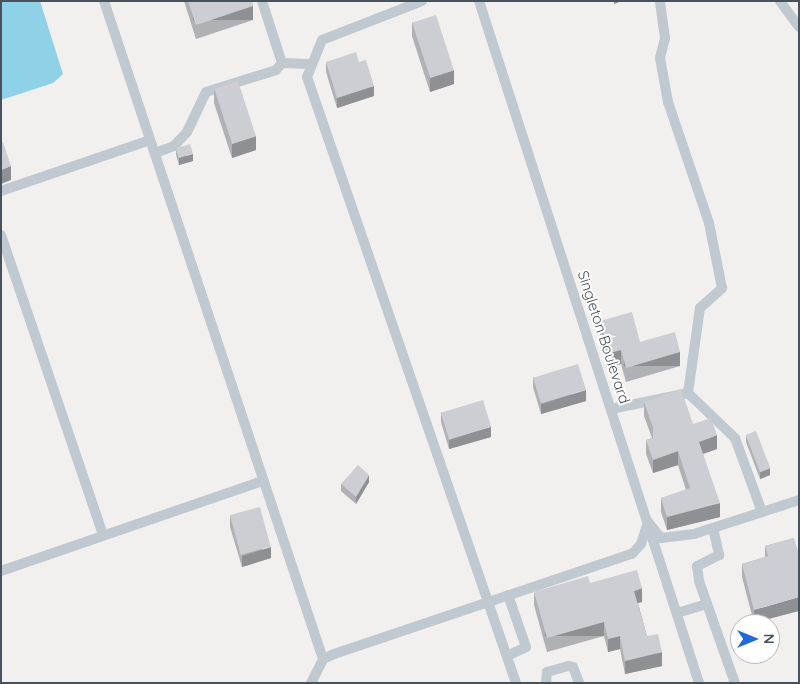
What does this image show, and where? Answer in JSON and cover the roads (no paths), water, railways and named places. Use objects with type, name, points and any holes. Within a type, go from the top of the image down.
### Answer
[{"type":"lane","points":[[104,1],[323,659]]},
{"type":"lane","points":[[262,1],[282,62]]},
{"type":"lane","points":[[422,1],[334,32],[322,40],[310,64],[307,76],[516,683]]},
{"type":"lane","name":"Singleton Boulevard","points":[[479,1],[612,408],[699,683]]},
{"type":"lane","points":[[660,1],[665,38],[660,58],[668,102],[709,223],[722,288],[700,308],[688,392]]},
{"type":"lane","points":[[780,1],[799,28]]},
{"type":"lane","points":[[155,153],[174,146],[187,132],[206,92],[276,70],[282,62]]},
{"type":"lane","points":[[282,62],[310,64]]},
{"type":"lane","points":[[1,191],[150,140]]},
{"type":"lane","points":[[1,235],[103,536]]},
{"type":"lane","points":[[612,408],[688,392]]},
{"type":"lane","points":[[688,392],[736,438],[762,512]]},
{"type":"lane","points":[[1,571],[263,481]]},
{"type":"lane","points":[[648,522],[661,538],[713,528],[799,500]]},
{"type":"lane","points":[[310,683],[323,659],[632,554],[641,544],[648,522]]},
{"type":"lane","points":[[713,528],[718,555],[697,566],[707,604],[735,683]]},
{"type":"lane","points":[[507,656],[526,647],[508,596]]},
{"type":"lane","points":[[677,613],[707,604]]},
{"type":"lane","points":[[546,683],[547,672],[568,666],[573,667],[579,683]]},
{"type":"water","points":[[1,1],[40,1],[63,74],[53,83],[1,100]]}]
